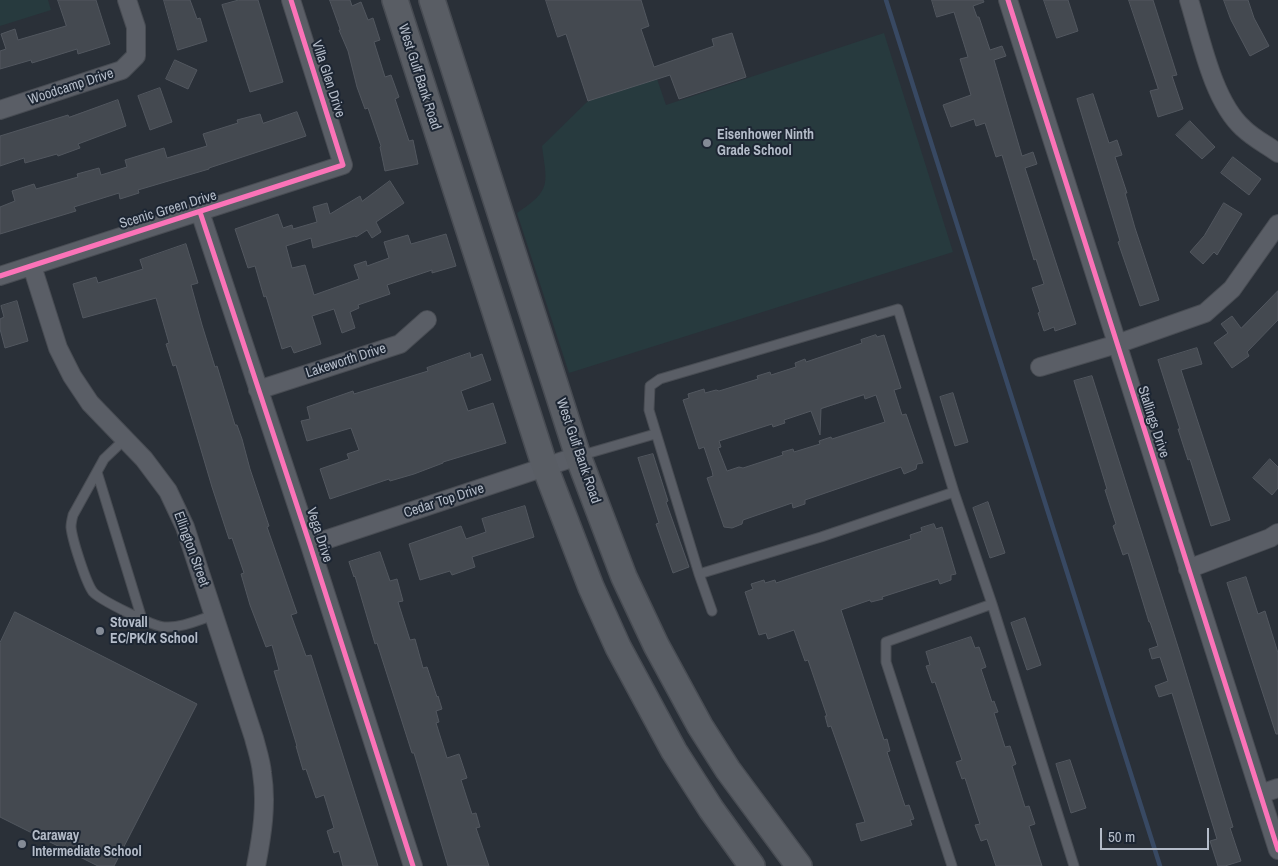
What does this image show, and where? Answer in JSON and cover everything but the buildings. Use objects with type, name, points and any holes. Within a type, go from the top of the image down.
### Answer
[{"type":"main road","name":"West Gulf Bank Road","points":[[395,0],[544,467],[590,587],[618,647],[689,777],[752,866]]},
{"type":"main road","name":"West Gulf Bank Road","points":[[432,0],[578,456],[624,577],[680,691],[700,726],[728,770],[799,866]]},
{"type":"main road","points":[[462,213],[496,201]]},
{"type":"main road","points":[[650,708],[680,691]]},
{"type":"street","name":"Woodcamp Drive","points":[[0,110],[122,70],[136,56],[136,27],[127,0]]},
{"type":"street","name":"Villa Glen Drive","points":[[291,0],[343,165]]},
{"type":"street","name":"Stallings Drive","points":[[1008,0],[1278,850]]},
{"type":"street","points":[[1189,0],[1219,94],[1229,112],[1243,129],[1278,153]]},
{"type":"street","name":"Scenic Green Drive","points":[[0,276],[343,165]]},
{"type":"street","name":"Vega Drive","points":[[200,212],[310,545],[412,866]]},
{"type":"street","points":[[1040,367],[1117,344],[1205,313],[1232,289],[1278,224]]},
{"type":"street","name":"Ellington Street","points":[[32,266],[58,348],[72,376],[90,403],[144,459],[168,491],[185,527],[254,738],[262,772],[265,806],[256,866]]},
{"type":"street","name":"Lakeworth Drive","points":[[258,390],[400,344],[428,320]]},
{"type":"street","name":"Cedar Top Drive","points":[[310,545],[578,456]]},
{"type":"street","points":[[1188,569],[1270,538],[1278,533]]},
{"type":"street","points":[[1260,794],[1278,788]]},
{"type":"lane","points":[[712,611],[649,410],[650,386],[660,379],[898,309],[954,492],[992,604],[1074,866]]},
{"type":"lane","points":[[578,456],[656,434]]},
{"type":"lane","points":[[124,439],[104,459],[73,515],[72,535],[89,585],[94,594],[142,619],[163,627],[176,627],[214,615]]},
{"type":"lane","points":[[97,472],[142,619]]},
{"type":"lane","points":[[699,574],[821,538],[954,492]]},
{"type":"lane","points":[[952,866],[886,662],[886,642],[992,604]]},
{"type":"green space","points":[[0,0],[48,0],[51,10],[0,26]]},
{"type":"green space","name":"Eisenhower Ninth Grade School","points":[[884,33],[953,252],[569,373],[517,213],[542,192],[546,178],[542,146],[588,101],[657,79],[666,105]]},
{"type":"waterway","points":[[886,0],[1160,866]]},
{"type":"cycle path","points":[[0,276],[343,165],[291,0]]},
{"type":"cycle path","points":[[1008,0],[1278,850]]},
{"type":"cycle path","points":[[200,212],[413,866]]},
{"type":"place","name":"Eisenhower Ninth Grade School","points":[[707,143]]},
{"type":"place","name":"Stovall EC/PK/K School","points":[[100,631]]},
{"type":"place","name":"Caraway Intermediate School","points":[[22,844]]}]
